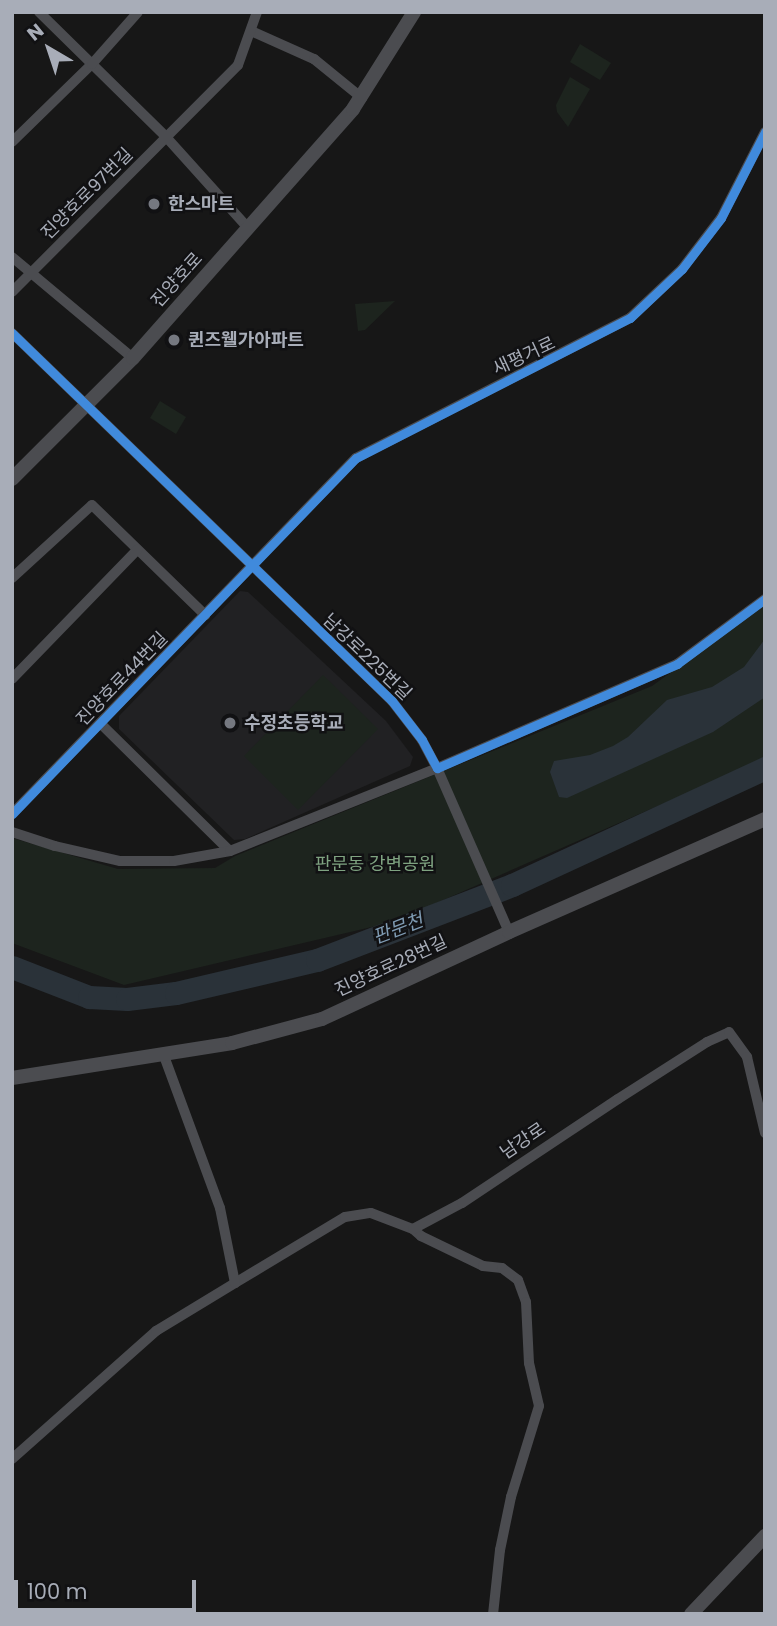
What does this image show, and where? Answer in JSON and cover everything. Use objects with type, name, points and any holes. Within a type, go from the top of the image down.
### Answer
[{"type":"street","points":[[39,12],[167,138],[248,228]]},
{"type":"street","points":[[12,142],[92,64],[138,12]]},
{"type":"street","name":"진양호로97번길","points":[[12,292],[238,65],[257,12]]},
{"type":"street","name":"진양호로","points":[[13,477],[134,358],[362,98],[414,12]]},
{"type":"street","points":[[251,31],[314,59],[362,98]]},
{"type":"street","name":"새평거로","points":[[251,564],[356,458],[630,318],[682,269],[721,218],[765,132]]},
{"type":"street","points":[[12,257],[30,275],[61,295],[134,358]]},
{"type":"street","name":"남강로225번길","points":[[12,333],[392,701],[422,740],[437,768],[506,925]]},
{"type":"street","points":[[12,578],[92,505],[205,615]]},
{"type":"street","points":[[12,678],[137,550]]},
{"type":"street","name":"진양호로44번길","points":[[12,814],[101,724],[251,564]]},
{"type":"street","points":[[12,832],[55,846],[120,861],[174,861],[230,851],[437,768],[677,664],[765,599]]},
{"type":"street","points":[[101,724],[230,851]]},
{"type":"street","name":"진양호로28번길","points":[[12,1078],[232,1043],[322,1019],[506,925],[765,819]]},
{"type":"street","name":"남강로","points":[[414,1229],[462,1203],[629,1091],[707,1042],[729,1032],[747,1058],[765,1133]]},
{"type":"street","points":[[163,1053],[220,1208],[236,1283]]},
{"type":"street","points":[[12,1460],[156,1331],[345,1217],[371,1213],[414,1229],[421,1236],[483,1266],[502,1268],[518,1280],[526,1302],[530,1363],[540,1406],[511,1497],[500,1550],[493,1614]]},
{"type":"street","points":[[691,1614],[765,1536]]},
{"type":"shaded area","points":[[240,591],[248,592],[386,721],[413,757],[410,766],[245,839],[234,840],[119,729],[119,716]]},
{"type":"shaded area","points":[[765,639],[765,697],[713,732],[567,798],[559,797],[550,772],[554,761],[590,755],[613,746],[628,737],[667,700],[712,687],[744,667]]},
{"type":"green space","points":[[580,44],[611,63],[600,80],[570,62]]},
{"type":"green space","points":[[570,77],[590,89],[568,127],[557,112],[556,105]]},
{"type":"green space","points":[[395,301],[365,330],[358,331],[355,304]]},
{"type":"green space","points":[[160,401],[186,417],[176,434],[150,418]]},
{"type":"green space","name":"판문동 강변공원","points":[[765,605],[765,759],[393,922],[124,985],[12,943],[12,838],[118,869],[215,868],[235,856],[652,686]]},
{"type":"green space","points":[[323,675],[378,729],[298,810],[244,756]]},
{"type":"waterway","name":"판문천","points":[[12,967],[89,997],[127,999],[176,993],[317,960],[512,885],[765,768]]},
{"type":"cycle path","points":[[12,814],[356,458],[630,318],[682,269],[721,218],[765,132]]},
{"type":"cycle path","points":[[12,333],[392,701],[422,740],[437,768],[677,664],[765,599]]},
{"type":"place","name":"한스마트","points":[[154,204]]},
{"type":"place","name":"퀸즈웰가아파트","points":[[174,340]]},
{"type":"place","name":"수정초등학교","points":[[230,723]]}]
